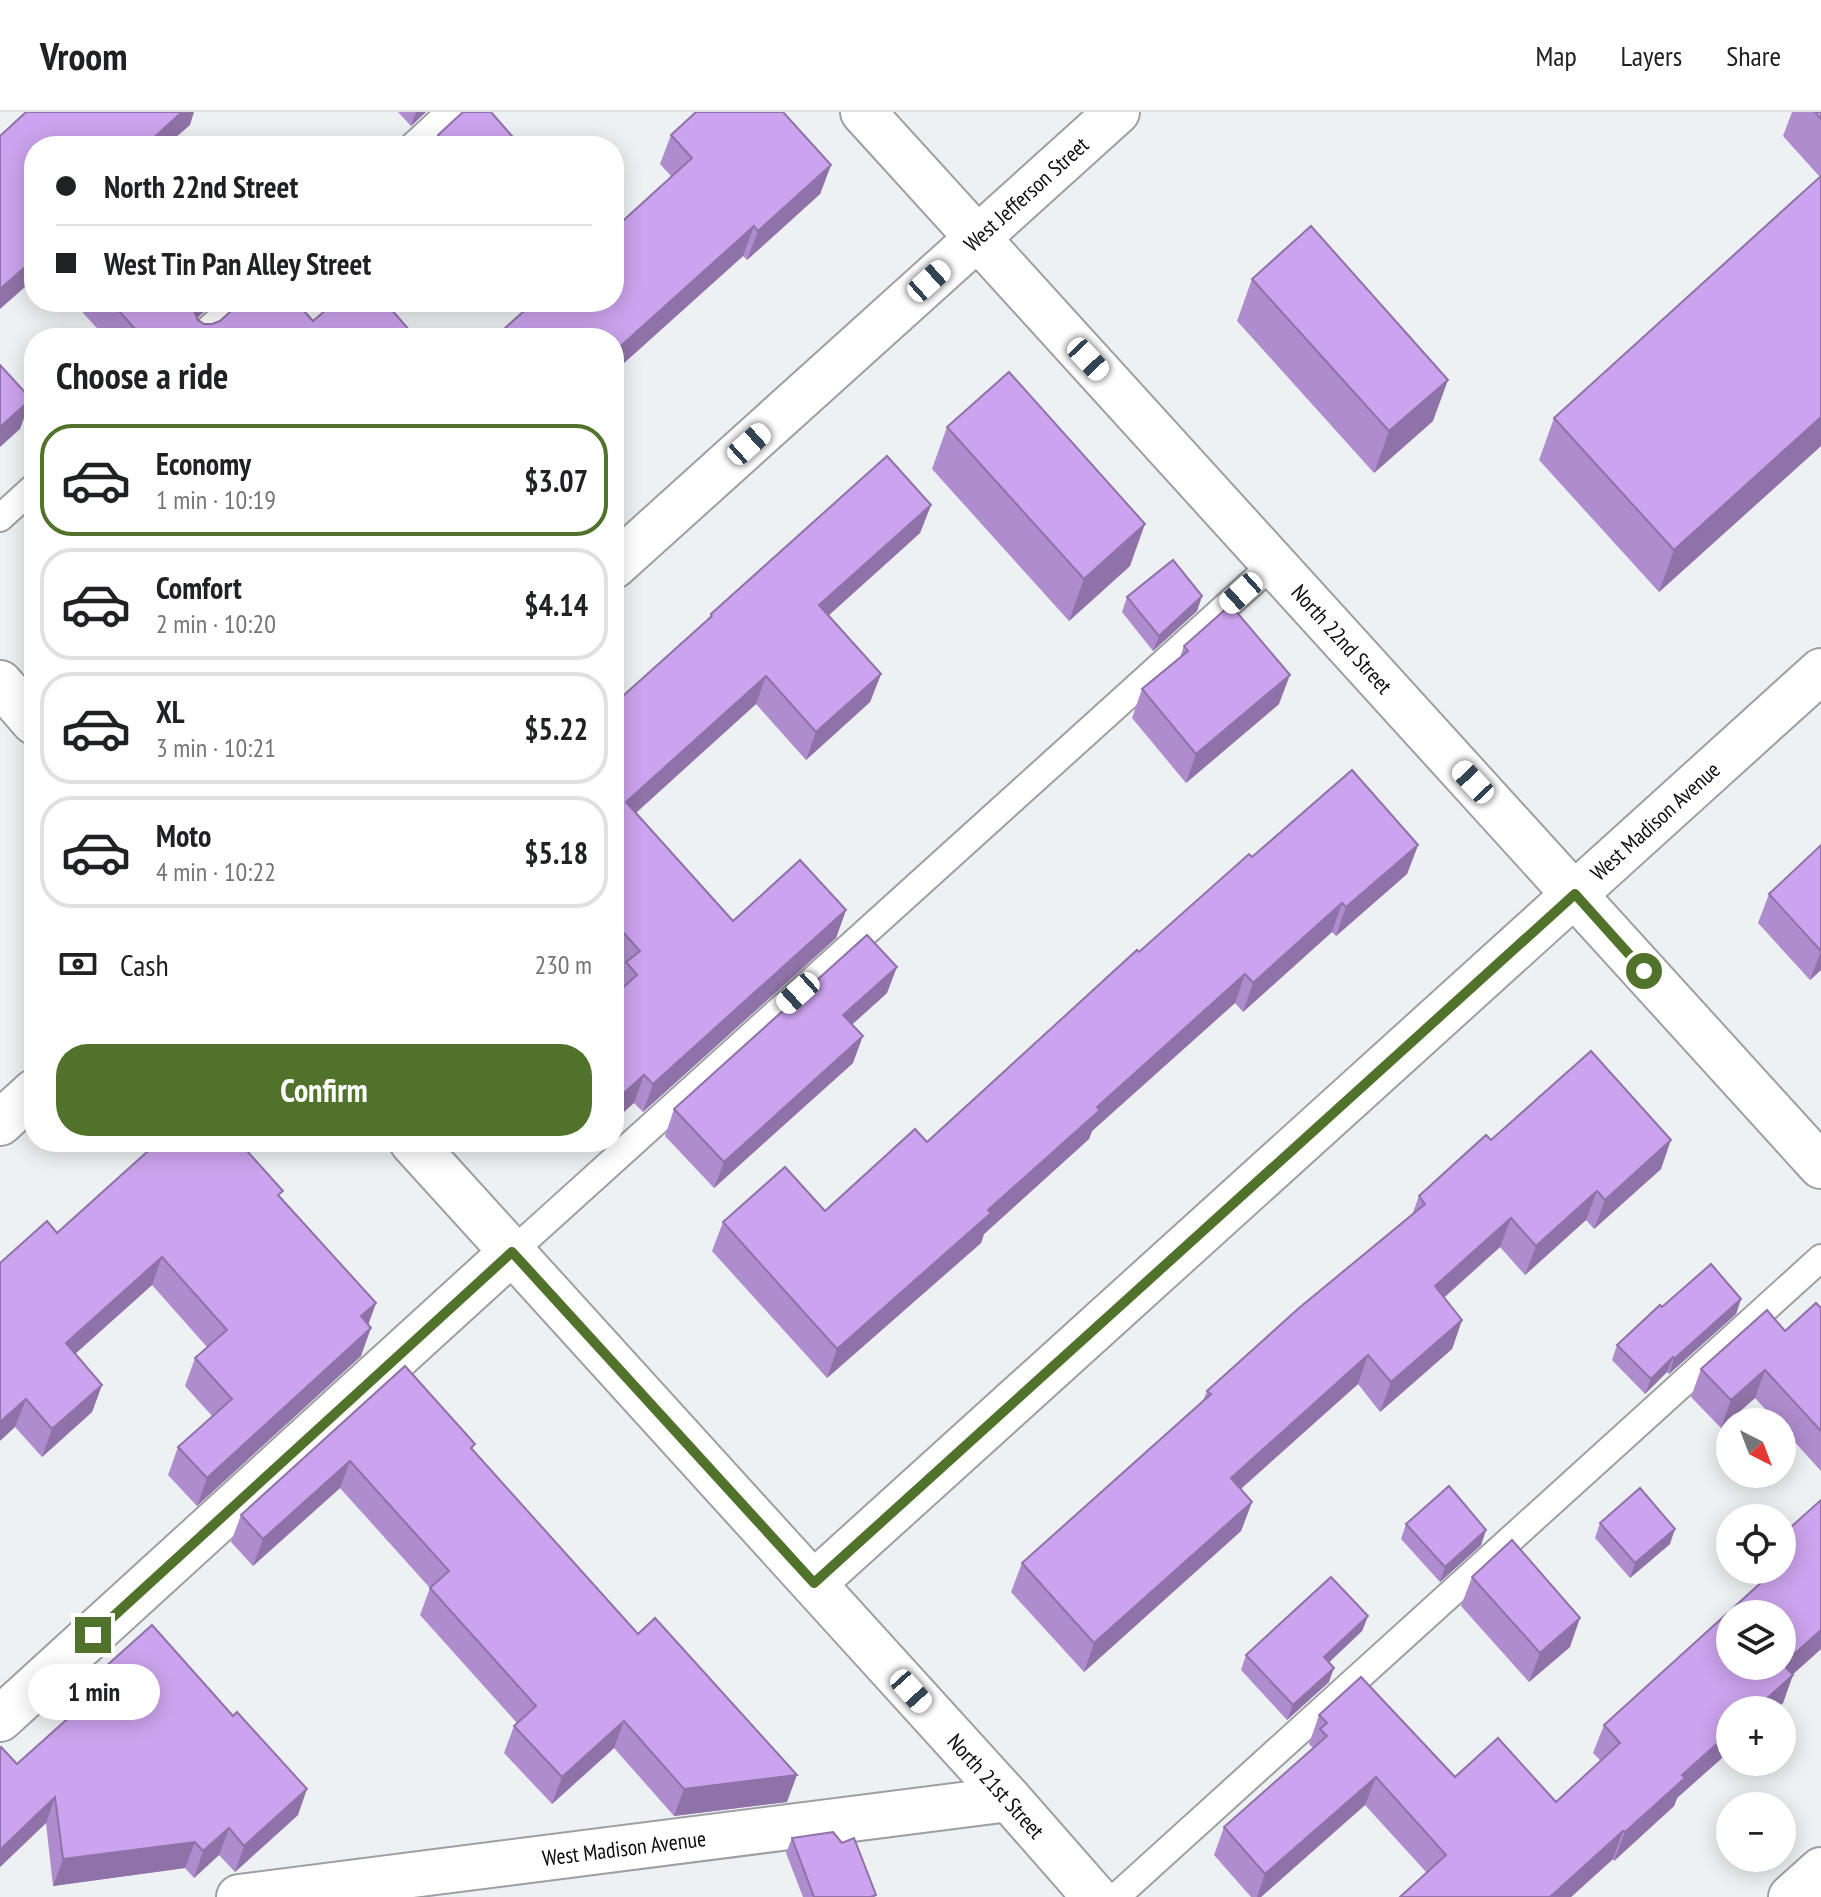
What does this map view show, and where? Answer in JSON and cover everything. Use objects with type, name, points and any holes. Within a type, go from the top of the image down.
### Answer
[{"type":"street","name":"North 22nd Street","points":[[863,112],[1821,1166]]},
{"type":"street","name":"West Jefferson Street","points":[[624,557],[1117,112]]},
{"type":"street","name":"West Madison Avenue","points":[[814,1583],[1821,671]]},
{"type":"street","points":[[0,683],[24,711]]},
{"type":"street","points":[[0,1123],[24,1101]]},
{"type":"street","name":"North 21st Street","points":[[421,1152],[1095,1897]]},
{"type":"street","points":[[0,1719],[512,1252]]},
{"type":"street","name":"West Madison Avenue","points":[[239,1897],[1009,1799]]},
{"type":"street","points":[[1791,1897],[1821,1870]]},
{"type":"lane","points":[[424,136],[450,112]]},
{"type":"lane","points":[[210,328],[228,312]]},
{"type":"lane","points":[[0,518],[24,496]]},
{"type":"lane","points":[[624,1151],[1273,564]]},
{"type":"lane","points":[[512,1252],[623,1152]]},
{"type":"lane","points":[[1116,1897],[1821,1258]]},
{"type":"building","points":[[26,112],[182,112],[156,136],[24,136],[24,268],[0,289],[0,136]]},
{"type":"building","points":[[463,112],[491,112],[512,136],[439,136]]},
{"type":"building","points":[[696,112],[783,112],[831,165],[758,231],[754,226],[624,343],[624,328],[505,328],[523,312],[624,312],[624,220],[692,158],[671,135]]},
{"type":"building","points":[[1821,176],[1821,417],[1674,550],[1554,418]]},
{"type":"building","points":[[1311,226],[1448,380],[1389,431],[1252,279]]},
{"type":"building","points":[[120,312],[194,312],[198,320],[212,324],[230,312],[305,312],[313,321],[323,312],[394,312],[407,328],[134,328]]},
{"type":"building","points":[[0,365],[24,391],[24,405],[0,427]]},
{"type":"building","points":[[1009,372],[1145,524],[1084,579],[947,427]]},
{"type":"building","points":[[887,456],[931,505],[819,605],[881,674],[816,732],[766,676],[626,802],[733,921],[800,860],[846,910],[653,1084],[644,1075],[624,1093],[624,987],[637,975],[626,962],[640,951],[624,933],[624,695]]},
{"type":"building","points":[[1173,560],[1202,596],[1159,636],[1127,597]]},
{"type":"building","points":[[1228,607],[1232,612],[1235,610],[1290,675],[1196,754],[1142,689],[1188,651],[1184,646]]},
{"type":"building","points":[[1352,770],[1418,845],[1346,907],[1342,903],[1253,983],[1245,974],[1097,1107],[1100,1110],[988,1210],[991,1213],[837,1349],[723,1222],[785,1167],[825,1211],[915,1129],[927,1142],[1137,950],[1139,952],[1249,854],[1252,857]]},
{"type":"building","points":[[1821,845],[1821,951],[1769,894]]},
{"type":"building","points":[[867,935],[897,967],[843,1015],[863,1036],[724,1162],[674,1109]]},
{"type":"building","points":[[1591,1051],[1671,1140],[1605,1200],[1597,1191],[1536,1246],[1511,1218],[1435,1286],[1462,1320],[1391,1382],[1368,1355],[1231,1478],[1252,1502],[1094,1643],[1022,1563],[1211,1394],[1207,1391],[1299,1308],[1425,1204],[1419,1196],[1486,1135],[1491,1140]]},
{"type":"building","points":[[147,1152],[248,1152],[283,1191],[278,1195],[376,1303],[361,1316],[371,1328],[207,1478],[178,1447],[232,1399],[195,1358],[227,1330],[162,1257],[66,1343],[102,1385],[52,1429],[26,1399],[0,1422],[0,1263],[47,1221],[57,1233]]},
{"type":"building","points":[[1711,1264],[1741,1299],[1651,1379],[1617,1345]]},
{"type":"building","points":[[1816,1303],[1821,1308],[1821,1431],[1765,1370],[1731,1400],[1701,1369],[1767,1310],[1785,1331]]},
{"type":"building","points":[[405,1366],[475,1444],[471,1448],[638,1634],[655,1618],[797,1775],[684,1789],[624,1721],[562,1777],[514,1726],[536,1706],[430,1588],[449,1571],[350,1461],[263,1539],[241,1515]]},
{"type":"building","points":[[1449,1486],[1486,1530],[1445,1567],[1406,1524]]},
{"type":"building","points":[[1640,1488],[1675,1529],[1635,1563],[1600,1523]]},
{"type":"building","points":[[1821,1500],[1821,1630],[1796,1652],[1796,1600],[1742,1600],[1760,1584],[1796,1584],[1796,1522]]},
{"type":"building","points":[[1512,1540],[1580,1618],[1540,1653],[1472,1577]]},
{"type":"building","points":[[1331,1577],[1368,1616],[1324,1657],[1334,1668],[1293,1705],[1246,1655]]},
{"type":"building","points":[[1716,1623],[1716,1680],[1787,1680],[1770,1696],[1716,1696],[1716,1745],[1682,1775],[1685,1778],[1550,1897],[1400,1897],[1446,1855],[1376,1777],[1265,1874],[1224,1827],[1327,1736],[1320,1729],[1327,1723],[1319,1715],[1361,1677],[1455,1777],[1498,1738],[1556,1802],[1620,1743],[1604,1725]]},
{"type":"building","points":[[152,1625],[233,1716],[237,1712],[307,1789],[244,1846],[229,1828],[203,1851],[195,1842],[63,1859],[55,1797],[0,1850],[0,1748],[17,1764],[113,1678],[104,1668]]},
{"type":"building","points":[[833,1832],[842,1843],[854,1838],[876,1895],[814,1897],[792,1838]]},
{"type":"route","points":[[93,1635],[512,1252],[814,1583],[1575,894],[1644,971]]}]
